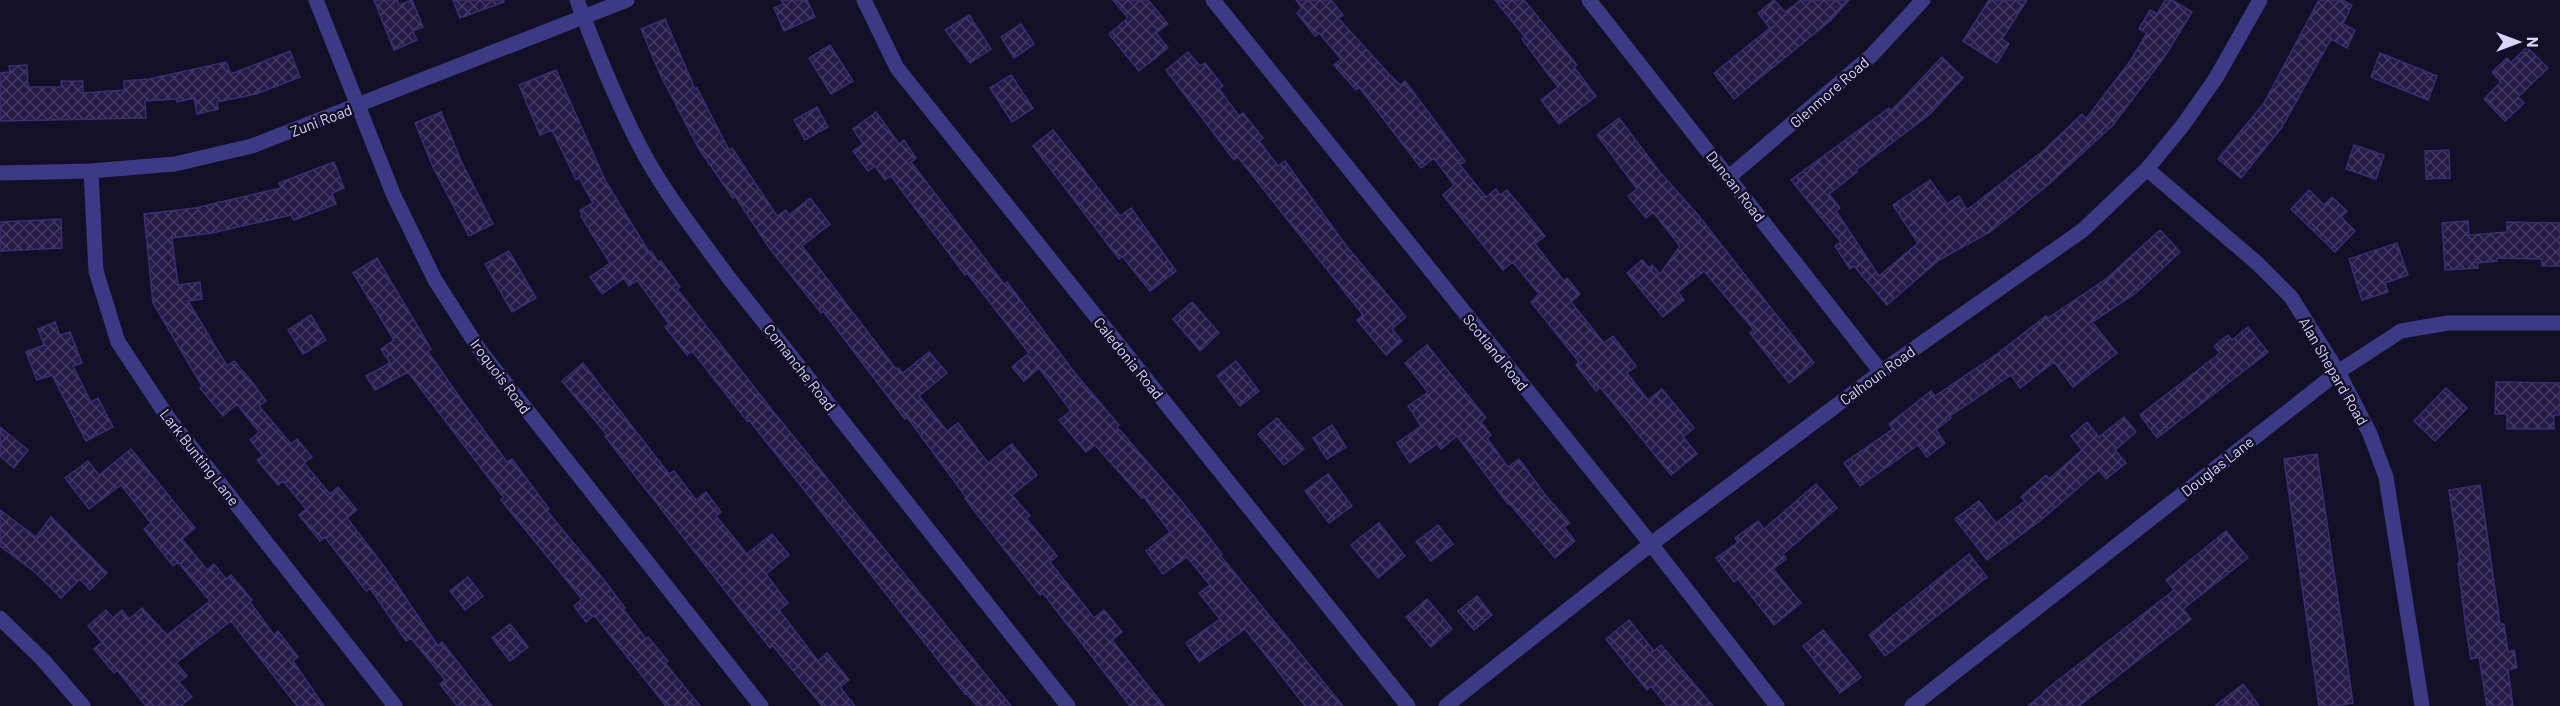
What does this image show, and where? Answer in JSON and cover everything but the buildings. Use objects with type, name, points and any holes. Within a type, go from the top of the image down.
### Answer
[{"type":"street","name":"Iroquois Road","points":[[316,0],[394,196],[430,269],[481,352],[761,706]]},
{"type":"street","name":"Comanche Road","points":[[577,0],[614,92],[646,156],[678,208],[729,278],[1068,706]]},
{"type":"street","name":"Zuni Road","points":[[0,172],[91,171],[175,164],[252,146],[627,0]]},
{"type":"street","name":"Caledonia Road","points":[[864,0],[897,68],[1408,706]]},
{"type":"street","name":"Scotland Road","points":[[1213,0],[1651,544],[1777,706]]},
{"type":"street","name":"Duncan Road","points":[[1589,0],[1881,372]]},
{"type":"street","name":"Glenmore Road","points":[[1729,177],[1871,56],[1923,0]]},
{"type":"street","name":"Calhoun Road","points":[[1446,706],[1651,544],[1881,372],[2083,230],[2147,169],[2183,125],[2217,78],[2260,0]]},
{"type":"street","name":"Alan Shepard Road","points":[[2147,169],[2257,263],[2291,297],[2338,372],[2370,434],[2386,477],[2422,706]]},
{"type":"street","name":"Lark Bunting Lane","points":[[91,171],[96,271],[118,342],[168,419],[395,706]]},
{"type":"street","name":"Douglas Lane","points":[[1912,706],[2338,372],[2401,331],[2448,323],[2560,322]]},
{"type":"street","points":[[0,618],[43,660],[83,706]]}]
